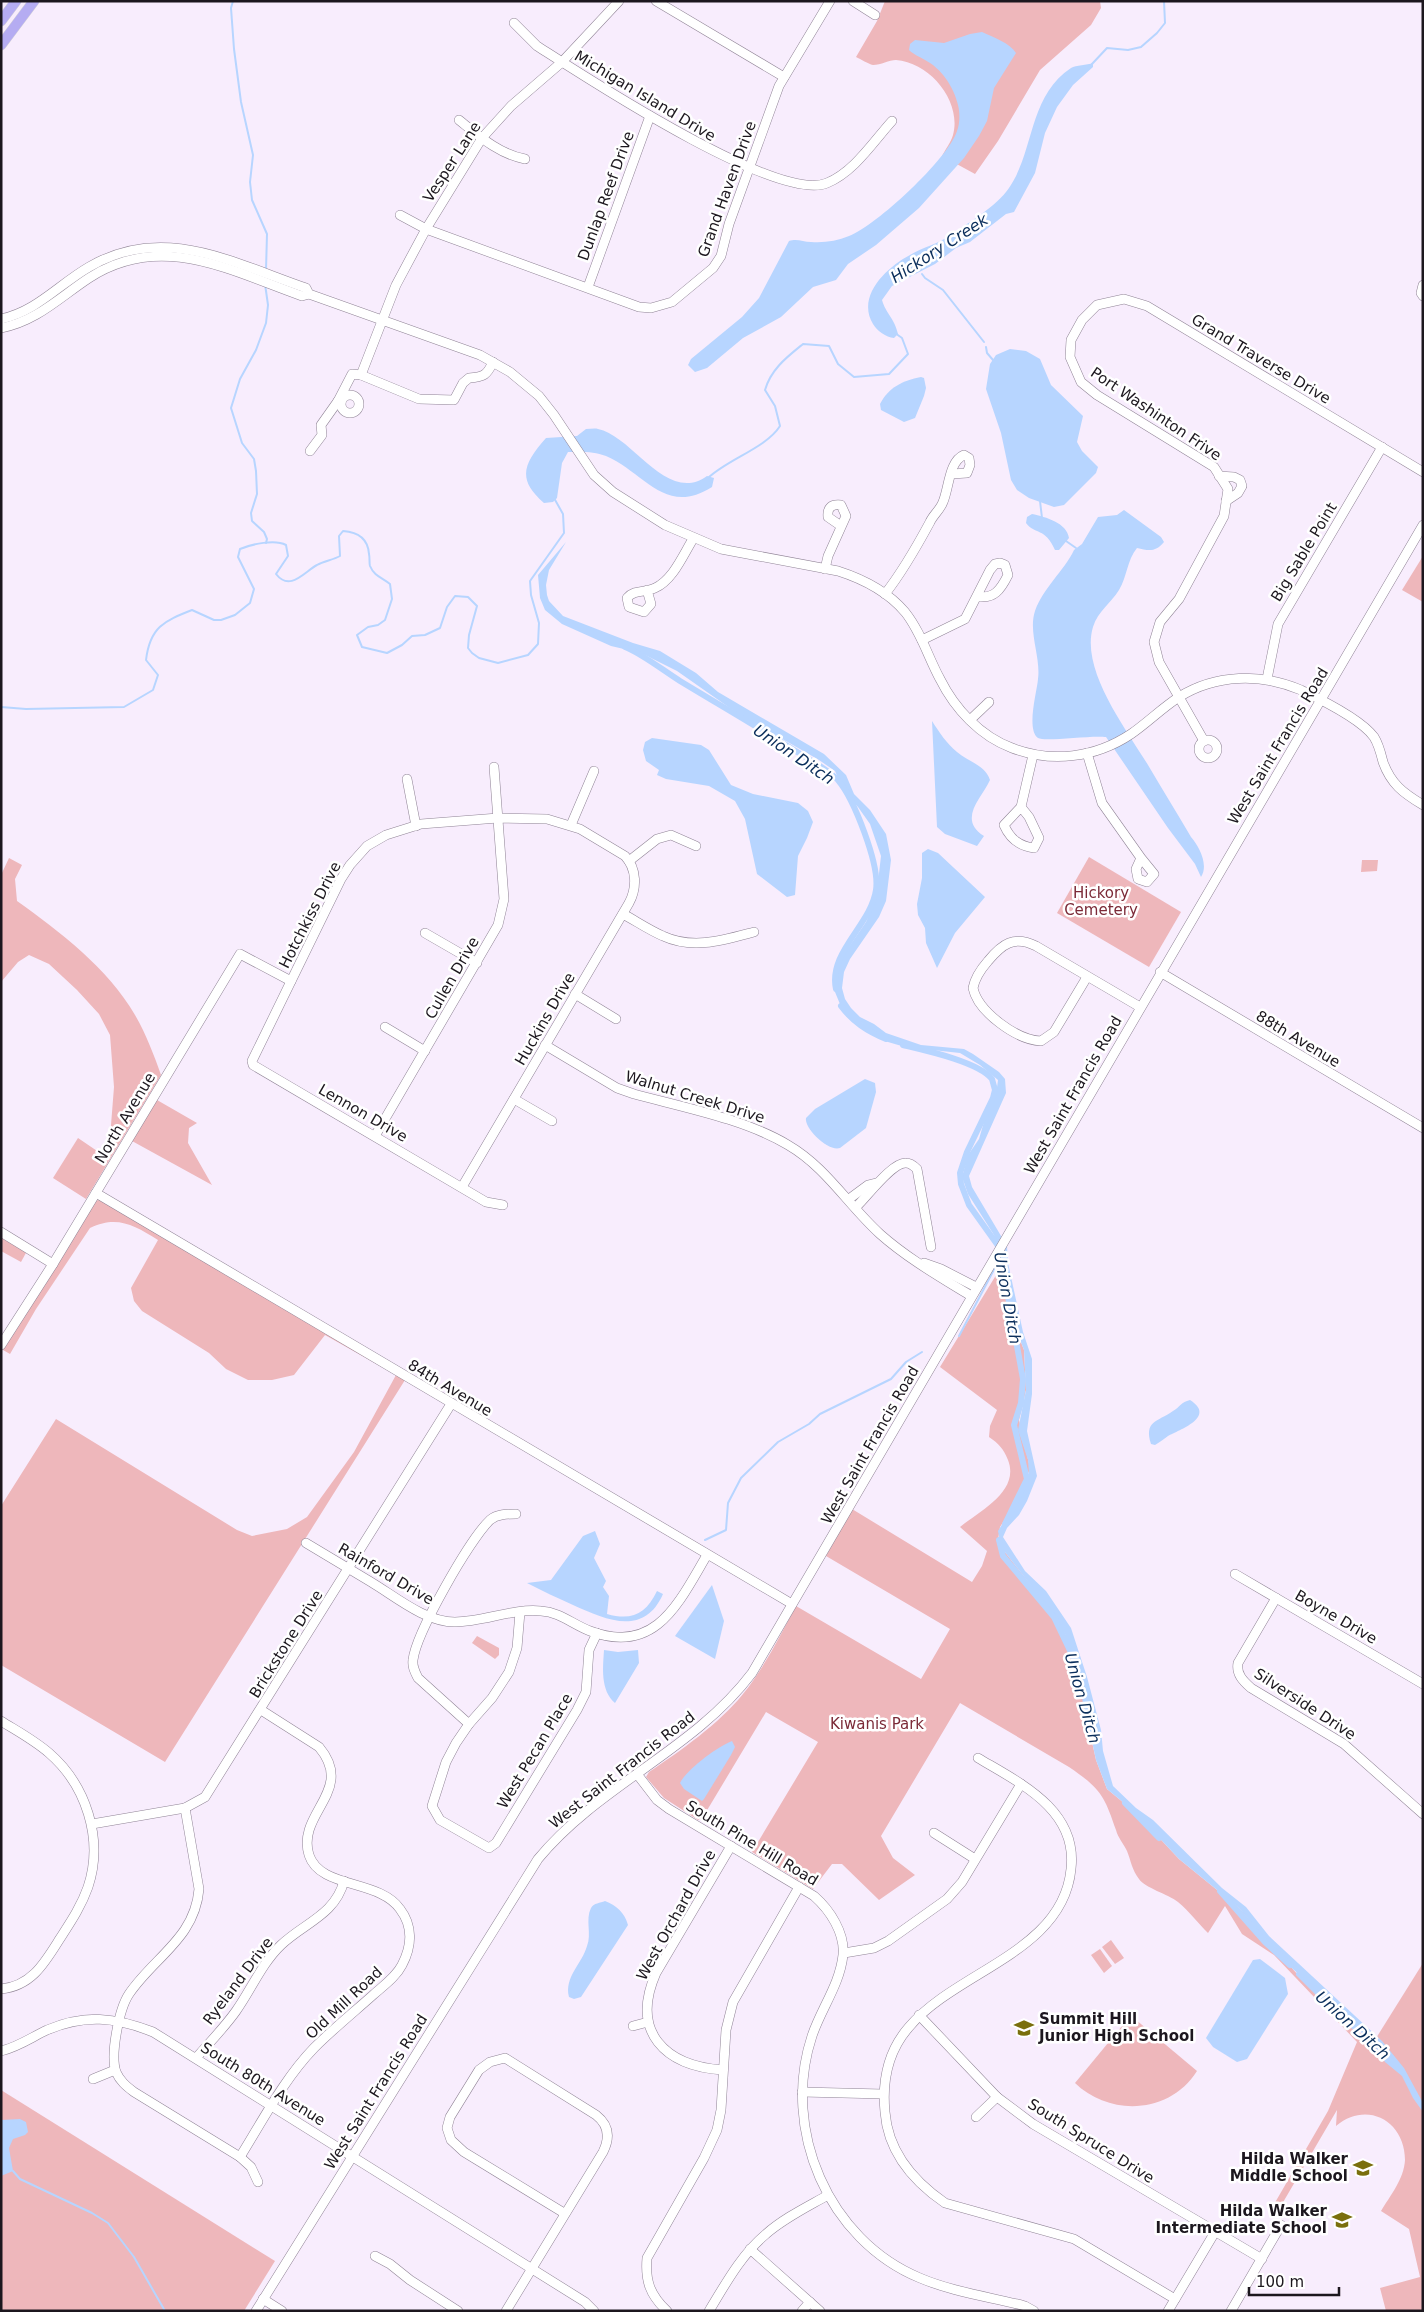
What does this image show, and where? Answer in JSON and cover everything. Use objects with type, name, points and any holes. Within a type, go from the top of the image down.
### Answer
[{"type":"main road","points":[[1,21],[16,1]]},
{"type":"main road","points":[[1,44],[34,1]]},
{"type":"street","name":"Vesper Lane","points":[[361,374],[384,320],[396,285],[426,229],[482,138],[511,106],[562,62],[619,1]]},
{"type":"street","points":[[656,1],[784,77]]},
{"type":"street","name":"Grand Haven Drive","points":[[400,215],[426,229],[639,307],[651,308],[672,302],[713,268],[721,256],[746,166],[774,99],[784,77],[830,1]]},
{"type":"street","points":[[853,1],[875,15]]},
{"type":"street","name":"Michigan Island Drive","points":[[514,23],[537,46],[714,153],[804,186],[826,184],[853,166],[892,121]]},
{"type":"street","points":[[1,25],[11,32]]},
{"type":"street","name":"Dunlap Reef Drive","points":[[588,287],[650,116]]},
{"type":"street","points":[[459,120],[502,152],[525,158]]},
{"type":"street","points":[[1,319],[28,310],[45,300],[89,267],[110,256],[154,246],[176,246],[208,253],[306,288],[309,294]]},
{"type":"street","points":[[1,328],[19,324],[36,316],[106,268],[132,259],[152,255],[193,258],[302,296],[309,294],[384,320],[493,362],[510,372],[539,396],[560,424],[588,468],[613,492],[665,525],[693,539],[721,549],[853,576],[885,594],[904,612],[922,640],[940,680],[959,710],[981,730],[1010,747],[1033,755],[1061,758],[1106,748],[1131,734],[1178,697],[1208,683],[1240,678],[1267,679],[1301,690],[1357,721],[1370,733],[1378,745],[1392,782],[1399,790],[1423,805]]},
{"type":"street","points":[[1423,285],[1421,293],[1423,296]]},
{"type":"street","name":"Grand Traverse Drive","points":[[1082,320],[1097,305],[1124,299],[1147,306],[1423,472]]},
{"type":"street","name":"Port Washinton Frive","points":[[1082,320],[1071,340],[1070,357],[1081,382],[1214,467],[1228,489],[1226,501]]},
{"type":"street","points":[[310,451],[322,436],[322,425],[340,401],[352,374],[361,374],[419,400],[454,400],[463,383],[469,378],[481,378],[487,374],[493,362]]},
{"type":"street","name":"Big Sable Point","points":[[1267,679],[1278,624],[1382,447]]},
{"type":"street","points":[[885,594],[905,567],[931,519],[942,504],[952,474]]},
{"type":"street","points":[[1204,741],[1159,662],[1154,642],[1160,622],[1179,599],[1198,567],[1211,537],[1224,516],[1226,501],[1238,493],[1242,486],[1240,480],[1234,477],[1219,476]]},
{"type":"street","name":"West Saint Francis Road","points":[[256,2311],[538,1858],[571,1824],[698,1729],[737,1692],[752,1673],[970,1296],[1423,525]]},
{"type":"street","points":[[825,569],[841,526]]},
{"type":"street","points":[[648,590],[654,589],[665,582],[693,539]]},
{"type":"street","points":[[922,640],[958,624],[969,613],[977,596]]},
{"type":"street","points":[[970,720],[988,702]]},
{"type":"street","points":[[1087,753],[1102,803],[1141,858]]},
{"type":"street","points":[[1021,807],[1029,817],[1039,838],[1034,848],[1024,847],[1009,836],[1004,825],[1021,807],[1033,755]]},
{"type":"street","name":"Cullen Drive","points":[[375,1136],[498,925],[504,899],[494,767]]},
{"type":"street","points":[[571,825],[594,771]]},
{"type":"street","points":[[407,778],[416,826]]},
{"type":"street","name":"Hotchkiss Drive","points":[[252,1061],[350,865],[367,846],[386,835],[416,826],[498,818],[536,817],[571,825],[613,848],[629,861]]},
{"type":"street","points":[[629,861],[657,839],[671,835],[696,846]]},
{"type":"street","name":"Huckins Drive","points":[[462,1187],[632,898],[635,885],[629,861]]},
{"type":"street","points":[[623,914],[664,937],[690,944],[714,942],[754,932]]},
{"type":"street","points":[[425,933],[477,964]]},
{"type":"street","points":[[1087,977],[1054,1032],[1041,1041],[1024,1037],[989,1015],[978,1003],[973,988],[981,970],[998,949],[1007,943],[1020,940],[1036,946],[1140,1007]]},
{"type":"street","name":"North Avenue","points":[[1,1345],[53,1264],[240,954],[291,981]]},
{"type":"street","name":"88th Avenue","points":[[1160,972],[1423,1128]]},
{"type":"street","points":[[575,994],[616,1019]]},
{"type":"street","points":[[384,1027],[425,1051]]},
{"type":"street","name":"Walnut Creek Drive","points":[[545,1045],[617,1088],[746,1125],[769,1134],[810,1160],[879,1232],[919,1262],[970,1296]]},
{"type":"street","name":"Lennon Drive","points":[[252,1061],[253,1065],[486,1202],[503,1205]]},
{"type":"street","points":[[514,1099],[552,1121]]},
{"type":"street","points":[[856,1207],[872,1192],[876,1184],[899,1164],[910,1164],[917,1169],[930,1247]]},
{"type":"street","points":[[849,1200],[868,1185],[876,1184]]},
{"type":"street","name":"84th Avenue","points":[[96,1193],[450,1404],[792,1604]]},
{"type":"street","points":[[1,1232],[53,1264]]},
{"type":"street","name":"Walnut Creek Drive","points":[[919,1262],[941,1268],[976,1287]]},
{"type":"street","name":"Brickstone Drive","points":[[92,1824],[185,1808],[205,1797],[349,1569],[450,1404]]},
{"type":"street","points":[[516,1514],[501,1514],[491,1519],[477,1537],[429,1616],[413,1659],[414,1671],[418,1678],[468,1724],[492,1698],[509,1672],[517,1648],[520,1612]]},
{"type":"street","name":"Rainford Drive","points":[[306,1543],[429,1616],[454,1622],[532,1610],[554,1612],[597,1632],[617,1638],[639,1634],[659,1625],[676,1608],[707,1554]]},
{"type":"street","name":"Boyne Drive","points":[[1235,1574],[1423,1684]]},
{"type":"street","name":"Silverside Drive","points":[[1276,1598],[1238,1663],[1237,1668],[1242,1679],[1252,1688],[1344,1744],[1423,1814]]},
{"type":"street","name":"West Pecan Place","points":[[468,1724],[446,1762],[432,1806],[440,1820],[488,1848],[496,1843],[577,1710],[586,1692],[589,1650],[597,1632]]},
{"type":"street","name":"Old Mill Road","points":[[240,2157],[301,2062],[327,2036],[390,1981],[401,1967],[407,1954],[410,1938],[409,1923],[400,1908],[390,1897],[376,1890],[344,1881],[319,1869],[310,1856],[307,1842],[313,1818],[327,1798],[330,1787],[331,1767],[319,1747],[261,1710]]},
{"type":"street","points":[[1,1721],[42,1747],[62,1767],[79,1790],[92,1824],[93,1864],[89,1886],[80,1908],[40,1969],[14,1988],[1,1989]]},
{"type":"street","points":[[978,1758],[1021,1784],[1049,1806],[1066,1832],[1072,1864],[1066,1896],[1048,1923],[1029,1941],[920,2015],[908,2028],[889,2062],[883,2094],[889,2132],[898,2156],[912,2175],[939,2199],[961,2208],[1047,2230],[1074,2239],[1175,2298]]},
{"type":"street","name":"South Pine Hill Road","points":[[636,1774],[657,1800],[669,1809],[799,1887],[823,1904],[834,1918],[839,1930],[844,1953],[841,1970],[812,2036],[806,2060],[802,2092],[803,2121],[809,2152],[828,2195],[856,2234],[887,2261],[919,2278],[945,2287],[1025,2306],[1034,2311]]},
{"type":"street","points":[[844,1953],[874,1948],[888,1941],[937,1907],[954,1892],[1021,1784]]},
{"type":"street","points":[[185,1808],[199,1889],[196,1908],[179,1938],[125,2001],[114,2053],[116,2070],[122,2082],[134,2092],[240,2157],[251,2167],[258,2182]]},
{"type":"street","points":[[934,1833],[975,1859]]},
{"type":"street","name":"West Orchard Drive","points":[[648,2022],[647,2004],[650,1988],[656,1973],[731,1846]]},
{"type":"street","name":"Ryeland Drive","points":[[196,2058],[235,2012],[271,1956],[282,1944],[330,1908],[342,1891],[344,1881]]},
{"type":"street","points":[[667,2311],[649,2288],[646,2274],[647,2258],[711,2145],[721,2110],[726,2030],[733,2002],[799,1887]]},
{"type":"street","name":"South Spruce Drive","points":[[920,2015],[997,2097],[1033,2124],[1262,2259]]},
{"type":"street","name":"South 80th Avenue","points":[[1,2051],[65,2023],[83,2019],[120,2021],[153,2032],[585,2302],[594,2311]]},
{"type":"street","points":[[633,2026],[648,2022],[666,2051],[678,2060],[693,2066],[723,2070]]},
{"type":"street","points":[[506,2311],[606,2147],[608,2138],[606,2128],[596,2115],[505,2058],[490,2062],[479,2070],[450,2117],[447,2128],[451,2140],[464,2152],[564,2213]]},
{"type":"street","points":[[93,2078],[116,2070]]},
{"type":"street","points":[[802,2092],[883,2094]]},
{"type":"street","points":[[976,2117],[997,2097]]},
{"type":"street","points":[[709,2311],[732,2273],[750,2249],[773,2228],[828,2195]]},
{"type":"street","points":[[1231,2311],[1281,2225]]},
{"type":"street","points":[[1168,2311],[1215,2232]]},
{"type":"street","points":[[750,2249],[820,2311]]},
{"type":"street","points":[[375,2256],[390,2264],[410,2280],[458,2311]]},
{"type":"street","points":[[263,2299],[282,2311]]},
{"type":"street","points":[[802,2311],[810,2302]]},
{"type":"green space","points":[[885,1],[1100,1],[1101,8],[1091,25],[1040,70],[998,141],[975,174],[942,156],[952,138],[955,122],[948,98],[932,76],[921,68],[909,63],[896,60],[873,65],[856,57],[877,21]]},
{"type":"green space","points":[[1423,556],[1423,602],[1402,590]]},
{"type":"green space","name":"Hickory Cemetery","points":[[1089,857],[1181,912],[1149,967],[1057,913]]},
{"type":"green space","points":[[9,858],[22,865],[15,879],[17,901],[66,938],[97,966],[111,982],[139,1022],[161,1075],[86,1199],[53,1178],[78,1138],[103,1155],[112,1142],[111,1125],[114,1087],[110,1035],[99,1014],[49,964],[29,955],[18,962],[1,982],[1,875]]},
{"type":"green space","points":[[1362,860],[1378,860],[1377,871],[1361,872]]},
{"type":"green space","points":[[157,1100],[197,1123],[189,1128],[188,1143],[212,1185],[132,1141]]},
{"type":"green space","points":[[104,1199],[396,1375],[325,1335],[294,1375],[272,1380],[248,1380],[226,1369],[209,1353],[142,1311],[134,1301],[131,1288],[158,1240],[133,1226],[117,1222],[100,1224],[90,1228],[36,1309],[10,1354],[3,1350],[94,1201]]},
{"type":"green space","points":[[1,1235],[27,1251],[21,1262],[1,1251]]},
{"type":"green space","name":"Kiwanis Park","points":[[1001,1267],[1015,1327],[1024,1350],[1026,1390],[1019,1420],[1030,1468],[1022,1492],[1000,1527],[998,1540],[1001,1547],[1053,1614],[1065,1634],[1089,1704],[1088,1724],[1096,1760],[1107,1789],[1136,1813],[1179,1859],[1238,1907],[1298,1975],[1307,1980],[1335,2006],[1344,2020],[1373,2043],[1423,1963],[1423,2311],[1386,2311],[1380,2288],[1420,2277],[1409,2229],[1381,2211],[1399,2181],[1405,2160],[1399,2135],[1391,2125],[1382,2119],[1371,2115],[1360,2115],[1348,2118],[1336,2126],[1337,2110],[1275,2216],[1269,2213],[1328,2111],[1357,2042],[1274,1955],[1242,1934],[1225,1906],[1208,1933],[1178,1902],[1142,1882],[1135,1872],[1127,1851],[1118,1836],[1104,1800],[1095,1787],[1069,1767],[960,1703],[881,1836],[893,1858],[915,1875],[879,1900],[842,1864],[832,1864],[813,1889],[752,1852],[818,1742],[766,1712],[703,1817],[698,1820],[664,1798],[646,1777],[649,1772],[686,1746],[734,1705],[765,1663],[796,1606],[921,1679],[950,1629],[826,1556],[852,1509],[972,1582],[982,1566],[987,1551],[960,1527],[988,1507],[1004,1490],[1009,1481],[1008,1460],[1000,1447],[989,1437],[990,1426],[997,1410],[940,1367]]},
{"type":"green space","points":[[396,1375],[405,1380],[165,1762],[1,1665],[1,1506],[56,1419],[237,1530],[252,1536],[287,1529],[307,1517],[354,1452]]},
{"type":"green space","points":[[477,1636],[499,1648],[499,1655],[495,1659],[472,1643]]},
{"type":"green space","points":[[1111,1940],[1124,1958],[1115,1964],[1102,1947]]},
{"type":"green space","points":[[1100,1949],[1112,1966],[1104,1973],[1091,1955]]},
{"type":"green space","points":[[1135,2019],[1197,2071],[1185,2085],[1171,2096],[1156,2103],[1139,2106],[1105,2102],[1089,2094],[1075,2083],[1127,2020]]},
{"type":"green space","points":[[1,2090],[275,2261],[244,2311],[1,2311]]},
{"type":"water","points":[[982,32],[1006,43],[1016,53],[994,88],[987,121],[964,158],[919,208],[876,245],[848,264],[836,280],[813,287],[781,317],[743,338],[707,368],[695,372],[688,365],[691,359],[742,317],[759,298],[789,241],[830,241],[844,238],[861,230],[893,206],[940,158],[957,131],[959,125],[958,105],[946,79],[931,63],[909,50],[910,44],[915,40],[944,43]]},
{"type":"water","points":[[1093,63],[1093,67],[1073,85],[1057,107],[1045,133],[1035,173],[1014,212],[1006,214],[970,242],[956,248],[935,264],[892,286],[882,300],[898,334],[894,338],[879,331],[873,324],[868,303],[876,284],[901,260],[951,235],[982,214],[1004,195],[1024,157],[1039,109],[1047,94],[1057,80],[1071,68]]},
{"type":"water","points":[[1010,349],[1026,351],[1040,359],[1051,385],[1083,416],[1077,442],[1082,451],[1098,467],[1096,473],[1064,505],[1054,507],[1029,498],[1017,490],[1011,480],[1001,433],[986,389],[990,364],[996,355]]},
{"type":"water","points":[[921,377],[924,378],[926,388],[915,418],[904,422],[881,410],[880,404],[892,389],[902,383]]},
{"type":"water","points":[[586,429],[597,429],[611,434],[664,476],[678,482],[692,483],[707,476],[714,478],[712,487],[696,495],[681,497],[668,495],[656,489],[620,463],[606,456],[583,452],[568,452],[562,463],[557,498],[553,502],[544,503],[529,486],[527,478],[526,471],[532,455],[546,438],[577,436]]},
{"type":"water","points":[[1124,510],[1161,537],[1164,542],[1155,549],[1137,548],[1134,553],[1119,590],[1095,621],[1091,644],[1093,662],[1099,680],[1118,717],[1200,850],[1204,867],[1201,877],[1195,864],[1106,737],[1042,739],[1038,738],[1033,727],[1032,719],[1038,671],[1033,627],[1035,611],[1043,595],[1074,550],[1082,544],[1098,517],[1117,515]]},
{"type":"water","points":[[1032,514],[1049,519],[1064,528],[1069,538],[1059,550],[1055,550],[1048,538],[1029,527],[1026,523],[1027,517]]},
{"type":"water","points":[[566,542],[549,570],[546,585],[549,601],[563,616],[633,643],[660,651],[696,673],[718,692],[824,754],[846,775],[854,794],[870,810],[886,834],[891,860],[886,901],[879,917],[850,959],[844,972],[842,988],[845,999],[860,1017],[886,1033],[921,1045],[964,1049],[999,1072],[1005,1079],[1006,1093],[969,1176],[972,1187],[1007,1246],[1008,1263],[1023,1332],[1032,1359],[1032,1394],[1027,1431],[1037,1476],[1027,1501],[1019,1515],[1007,1528],[1003,1537],[1025,1571],[1046,1591],[1071,1628],[1087,1677],[1101,1730],[1103,1751],[1113,1786],[1136,1808],[1153,1820],[1222,1888],[1246,1907],[1269,1936],[1382,2041],[1404,2068],[1423,2103],[1423,2112],[1413,2098],[1402,2076],[1385,2062],[1372,2042],[1361,2032],[1352,2029],[1335,2006],[1286,1963],[1238,1907],[1179,1859],[1136,1813],[1107,1789],[1096,1760],[1088,1723],[1089,1704],[1065,1634],[1053,1614],[1001,1547],[998,1531],[1022,1492],[1029,1475],[1028,1460],[1018,1430],[1026,1390],[1024,1350],[1015,1327],[994,1235],[968,1194],[962,1177],[968,1155],[979,1139],[986,1115],[996,1095],[998,1080],[980,1065],[960,1053],[905,1047],[888,1042],[842,1009],[835,992],[837,973],[842,957],[866,922],[876,899],[881,856],[870,824],[844,792],[835,771],[819,760],[737,713],[677,671],[641,653],[611,646],[562,624],[545,610],[540,598],[538,575]]},
{"type":"water","points":[[932,721],[950,745],[957,752],[981,767],[990,780],[977,801],[972,816],[972,823],[984,836],[977,846],[945,834],[937,827]]},
{"type":"water","points":[[652,738],[701,745],[709,750],[731,785],[753,794],[798,803],[808,811],[813,822],[798,856],[795,895],[787,897],[757,874],[745,819],[735,801],[709,786],[666,779],[657,775],[659,770],[646,761],[643,750],[645,742]]},
{"type":"water","points":[[928,849],[938,853],[985,897],[955,933],[937,968],[926,943],[925,928],[918,915],[917,904],[922,878],[922,853]]},
{"type":"water","points":[[865,1079],[875,1083],[876,1092],[866,1128],[840,1148],[823,1143],[813,1133],[806,1122],[806,1118],[815,1109]]},
{"type":"water","points":[[1190,1400],[1197,1406],[1200,1412],[1198,1417],[1187,1426],[1155,1445],[1151,1444],[1149,1431],[1153,1423]]},
{"type":"water","points":[[595,1531],[600,1544],[594,1558],[606,1581],[603,1587],[609,1596],[607,1614],[624,1617],[637,1614],[648,1605],[657,1591],[663,1594],[655,1607],[646,1616],[635,1620],[623,1621],[598,1616],[527,1583],[551,1580],[583,1536]]},
{"type":"water","points":[[712,1585],[724,1621],[715,1659],[675,1636]]},
{"type":"water","points":[[604,1650],[618,1652],[638,1650],[639,1663],[615,1703],[610,1698],[605,1685],[603,1671]]},
{"type":"water","points":[[732,1741],[735,1747],[731,1755],[702,1801],[684,1789],[680,1783],[689,1771],[711,1753]]},
{"type":"water","points":[[605,1901],[620,1910],[628,1925],[581,1997],[574,1999],[569,1997],[569,1983],[585,1953],[589,1937],[589,1913],[594,1905]]},
{"type":"water","points":[[1260,1959],[1285,1978],[1288,1994],[1247,2059],[1237,2062],[1213,2047],[1206,2038],[1253,1960]]},
{"type":"water","points":[[20,2119],[26,2122],[28,2132],[13,2139],[9,2148],[13,2171],[1,2176],[1,2120]]},
{"type":"waterway","points":[[233,1],[231,8],[234,49],[241,102],[253,155],[250,182],[252,200],[267,234],[266,270]]},
{"type":"waterway","name":"Hickory Creek","points":[[1092,64],[1107,48],[1128,50],[1141,47],[1165,23],[1164,1]]},
{"type":"waterway","points":[[922,274],[943,290],[984,342]]},
{"type":"waterway","points":[[265,284],[268,305],[266,323],[256,350],[240,379],[231,408],[242,443],[254,459],[257,494],[251,513],[252,521],[264,532],[267,539],[266,543]]},
{"type":"waterway","name":"Hickory Creek","points":[[708,478],[716,471],[766,441],[780,426],[775,406],[765,390],[775,370],[803,344],[829,346],[838,364],[854,377],[889,374],[908,354],[902,338],[895,333]]},
{"type":"waterway","points":[[986,347],[987,353],[993,360]]},
{"type":"waterway","name":"Hickory Creek","points":[[1,707],[26,709],[124,707],[153,690],[158,675],[146,660],[148,649],[155,633],[166,622],[192,610],[214,620],[221,620],[235,615],[250,603],[254,589],[238,557],[240,549],[270,542],[286,545],[288,556],[276,574],[281,579],[292,581],[317,565],[340,556],[339,536],[343,531],[358,535],[364,540],[367,544],[372,569],[376,575],[390,584],[392,599],[385,620],[378,625],[368,627],[357,635],[362,647],[387,653],[402,645],[412,636],[425,635],[440,628],[447,607],[455,596],[468,597],[477,606],[469,635],[468,648],[472,653],[479,658],[498,663],[528,655],[538,644],[539,623],[531,595],[530,581],[564,533],[563,514],[554,498]]},
{"type":"waterway","points":[[1040,501],[1042,518]]},
{"type":"waterway","points":[[1066,541],[1076,548]]},
{"type":"waterway","name":"Union Ditch","points":[[625,647],[817,764],[838,780],[844,789],[858,817],[870,849],[874,865],[876,890],[873,903],[867,915],[838,963],[835,976],[836,989]]},
{"type":"waterway","name":"Union Ditch","points":[[841,1006],[861,1026],[886,1039]]},
{"type":"waterway","name":"Union Ditch","points":[[903,1045],[964,1062],[976,1067],[992,1079],[995,1090],[993,1098],[967,1152],[960,1173],[961,1184],[969,1205],[999,1247]]},
{"type":"waterway","points":[[959,1336],[998,1262],[1001,1261]]},
{"type":"waterway","name":"Union Ditch","points":[[1005,1524],[1027,1479],[1014,1425],[1021,1403],[1023,1379],[1007,1291]]},
{"type":"waterway","points":[[705,1540],[726,1530],[728,1503],[741,1478],[778,1442],[809,1424],[820,1414],[891,1379],[906,1362],[922,1352]]},
{"type":"waterway","name":"Union Ditch","points":[[999,1540],[1003,1556],[1054,1617],[1075,1661]]},
{"type":"waterway","name":"Union Ditch","points":[[1083,1688],[1090,1722]]},
{"type":"waterway","name":"Union Ditch","points":[[1125,1803],[1159,1838]]},
{"type":"waterway","name":"Union Ditch","points":[[1220,1891],[1265,1942],[1290,1965]]},
{"type":"waterway","name":"Union Ditch","points":[[1299,1974],[1348,2023]]},
{"type":"waterway","points":[[13,2171],[20,2179],[92,2213],[108,2223],[134,2257],[165,2311]]},
{"type":"place","name":"Summit Hill Junior High School","points":[[1024,2028]]},
{"type":"place","name":"Hilda Walker Middle School","points":[[1363,2168]]},
{"type":"place","name":"Hilda Walker Intermediate School","points":[[1342,2220]]}]
